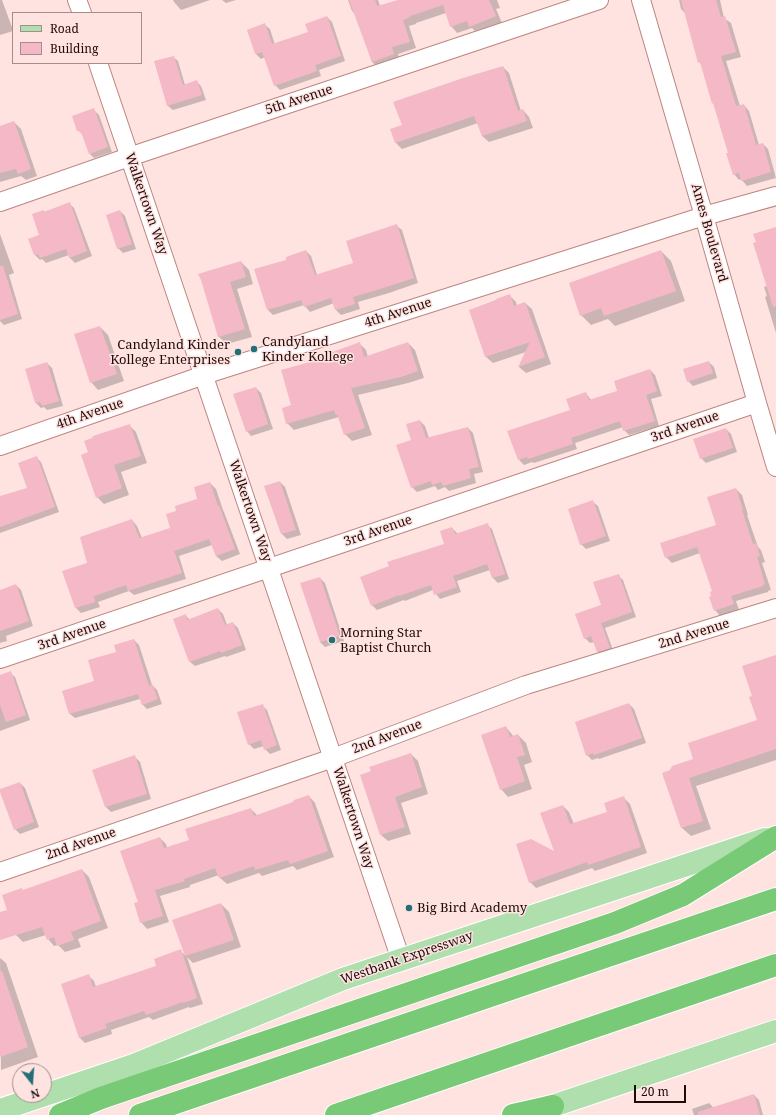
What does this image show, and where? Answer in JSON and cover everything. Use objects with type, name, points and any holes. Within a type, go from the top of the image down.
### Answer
[{"type":"highway","points":[[60,1115],[101,1098],[615,923],[683,895],[776,836]]},
{"type":"highway","points":[[140,1115],[776,899]]},
{"type":"highway","points":[[336,1115],[776,965]]},
{"type":"highway","points":[[513,1115],[552,1106]]},
{"type":"main road","name":"Westbank Expressway","points":[[0,1110],[134,1065],[343,979],[776,836]]},
{"type":"main road","points":[[526,1115],[776,1031]]},
{"type":"street","points":[[77,0],[82,12]]},
{"type":"street","name":"5th Avenue","points":[[0,202],[129,157],[599,0]]},
{"type":"street","name":"Ames Boulevard","points":[[641,0],[776,467]]},
{"type":"street","name":"Walkertown Way","points":[[98,64],[401,960]]},
{"type":"street","name":"4th Avenue","points":[[0,446],[204,375],[704,216],[776,196]]},
{"type":"street","name":"3rd Avenue","points":[[0,660],[757,403]]},
{"type":"street","name":"2nd Avenue","points":[[0,872],[333,758],[526,685],[776,608]]},
{"type":"building","points":[[349,0],[375,0],[377,6],[398,0],[489,0],[496,16],[469,27],[467,21],[450,27],[443,5],[410,16],[403,20],[410,42],[392,47],[394,54],[372,62]]},
{"type":"building","points":[[681,0],[716,0],[721,17],[725,16],[736,52],[721,56],[736,106],[744,104],[756,145],[763,143],[771,172],[741,181],[739,173],[733,175],[713,103],[712,104],[700,62],[698,63]]},
{"type":"building","points":[[327,16],[341,56],[315,65],[317,71],[274,86],[262,52],[255,54],[247,30],[265,23],[272,44],[308,32],[305,24]]},
{"type":"building","points":[[174,56],[183,85],[197,80],[202,95],[167,106],[154,61]]},
{"type":"building","points":[[503,66],[518,111],[523,109],[527,121],[482,136],[474,116],[395,143],[390,129],[402,125],[393,102]]},
{"type":"building","points":[[94,108],[108,147],[89,154],[81,132],[77,131],[72,116]]},
{"type":"building","points":[[14,121],[31,169],[18,174],[16,169],[0,173],[0,126]]},
{"type":"building","points":[[70,202],[87,251],[69,258],[66,249],[40,258],[38,254],[34,255],[28,239],[39,235],[32,214],[44,210],[44,212]]},
{"type":"building","points":[[120,210],[132,244],[117,249],[106,215]]},
{"type":"building","points":[[397,224],[414,278],[353,297],[355,304],[335,310],[331,298],[304,307],[301,300],[267,310],[254,269],[286,260],[286,257],[306,250],[315,275],[353,263],[346,241]]},
{"type":"building","points":[[776,227],[776,306],[773,307],[753,243],[756,242],[753,234]]},
{"type":"building","points":[[661,250],[676,291],[604,316],[601,308],[580,316],[569,283]]},
{"type":"building","points":[[241,261],[246,277],[230,282],[245,329],[218,337],[198,274]]},
{"type":"building","points":[[0,266],[3,266],[18,314],[0,320]]},
{"type":"building","points":[[510,294],[514,306],[525,302],[545,357],[518,367],[530,342],[485,357],[469,310]]},
{"type":"building","points":[[100,326],[117,374],[90,383],[74,334]]},
{"type":"building","points":[[360,342],[364,357],[408,342],[418,371],[401,377],[351,388],[365,428],[344,435],[337,414],[336,415],[334,410],[286,424],[282,408],[291,405],[281,370],[317,360],[316,358]]},
{"type":"building","points":[[709,361],[713,373],[687,382],[683,369]]},
{"type":"building","points":[[47,362],[59,401],[42,406],[40,402],[35,403],[25,369]]},
{"type":"building","points":[[650,369],[657,391],[646,395],[655,421],[623,431],[620,421],[571,438],[573,444],[528,459],[527,457],[518,460],[507,431],[570,410],[566,399],[586,392],[589,400],[617,391],[614,381]]},
{"type":"building","points":[[256,387],[268,424],[246,432],[233,394]]},
{"type":"building","points":[[420,420],[426,438],[468,427],[479,467],[469,469],[471,478],[443,486],[441,482],[432,485],[431,481],[411,488],[396,445],[411,440],[406,424]]},
{"type":"building","points":[[130,424],[141,456],[114,465],[122,488],[96,498],[81,455],[88,452],[84,441],[92,438],[93,436]]},
{"type":"building","points":[[726,428],[733,448],[700,459],[693,439]]},
{"type":"building","points":[[37,456],[55,507],[0,527],[0,496],[27,488],[18,463]]},
{"type":"building","points":[[280,481],[296,530],[281,534],[264,486]]},
{"type":"building","points":[[210,482],[235,549],[216,556],[209,539],[174,551],[182,573],[128,591],[126,585],[94,596],[95,602],[75,608],[62,571],[87,563],[80,537],[132,519],[139,538],[170,528],[166,514],[176,511],[175,506],[197,499],[194,487]]},
{"type":"building","points":[[736,488],[753,544],[756,543],[760,556],[757,557],[765,584],[763,586],[731,596],[734,604],[714,611],[709,597],[711,596],[710,592],[712,591],[697,547],[665,558],[660,543],[716,525],[707,497]]},
{"type":"building","points":[[593,500],[606,536],[580,545],[568,509]]},
{"type":"building","points":[[488,523],[505,574],[492,578],[487,564],[453,576],[457,587],[434,595],[431,585],[371,606],[360,577],[389,566],[387,562],[444,544],[440,531],[452,527],[455,534]]},
{"type":"building","points":[[619,574],[632,612],[601,623],[610,648],[597,652],[591,636],[584,639],[575,614],[601,605],[593,582]]},
{"type":"building","points":[[320,577],[340,636],[320,642],[300,583]]},
{"type":"building","points":[[16,584],[29,621],[0,631],[0,590]]},
{"type":"building","points":[[218,608],[225,625],[233,622],[242,645],[221,653],[220,651],[189,662],[173,619],[186,614],[187,620]]},
{"type":"building","points":[[134,639],[149,686],[152,684],[158,699],[142,705],[138,694],[69,714],[62,691],[94,681],[88,660],[116,652],[114,645]]},
{"type":"building","points":[[776,655],[776,749],[689,778],[703,821],[681,828],[662,773],[670,770],[672,766],[693,759],[688,743],[757,720],[749,697],[752,696],[742,666]]},
{"type":"building","points":[[11,671],[26,715],[6,722],[0,705],[0,675]]},
{"type":"building","points":[[629,703],[642,738],[594,755],[593,753],[586,756],[575,722]]},
{"type":"building","points":[[263,704],[277,745],[264,750],[261,740],[248,745],[237,712]]},
{"type":"building","points":[[506,726],[510,737],[518,734],[525,755],[517,757],[525,781],[500,790],[481,735]]},
{"type":"building","points":[[411,753],[422,787],[395,797],[405,827],[380,835],[360,775],[371,771],[369,767]]},
{"type":"building","points":[[135,755],[147,794],[105,807],[92,770]]},
{"type":"building","points":[[20,782],[34,822],[14,830],[0,789]]},
{"type":"building","points":[[309,795],[328,851],[290,864],[288,860],[255,870],[254,866],[219,878],[215,868],[184,879],[185,881],[155,890],[163,916],[140,923],[134,903],[138,902],[120,851],[160,837],[164,848],[189,840],[185,829],[251,808],[254,816]]},
{"type":"building","points":[[624,796],[641,847],[588,865],[587,862],[529,883],[516,844],[531,839],[554,851],[540,813],[563,805],[570,824],[607,812],[604,803]]},
{"type":"building","points":[[82,869],[101,921],[71,932],[74,940],[57,946],[54,937],[47,940],[42,927],[0,940],[0,912],[7,910],[2,895],[22,888],[23,890]]},
{"type":"building","points":[[221,903],[234,940],[185,956],[172,920]]},
{"type":"building","points":[[181,949],[197,998],[146,1015],[144,1011],[105,1024],[107,1028],[79,1038],[61,984],[89,974],[93,987],[156,966],[154,959]]},
{"type":"building","points":[[2,971],[28,1047],[0,1057],[0,972]]},
{"type":"building","points":[[754,1094],[760,1115],[698,1115],[698,1112]]},
{"type":"place","name":"Candyland Kinder Kollege","points":[[254,349]]},
{"type":"place","name":"Candyland Kinder Kollege Enterprises","points":[[238,352]]},
{"type":"place","name":"Morning Star Baptist Church","points":[[332,640]]},
{"type":"place","name":"Big Bird Academy","points":[[409,908]]}]
